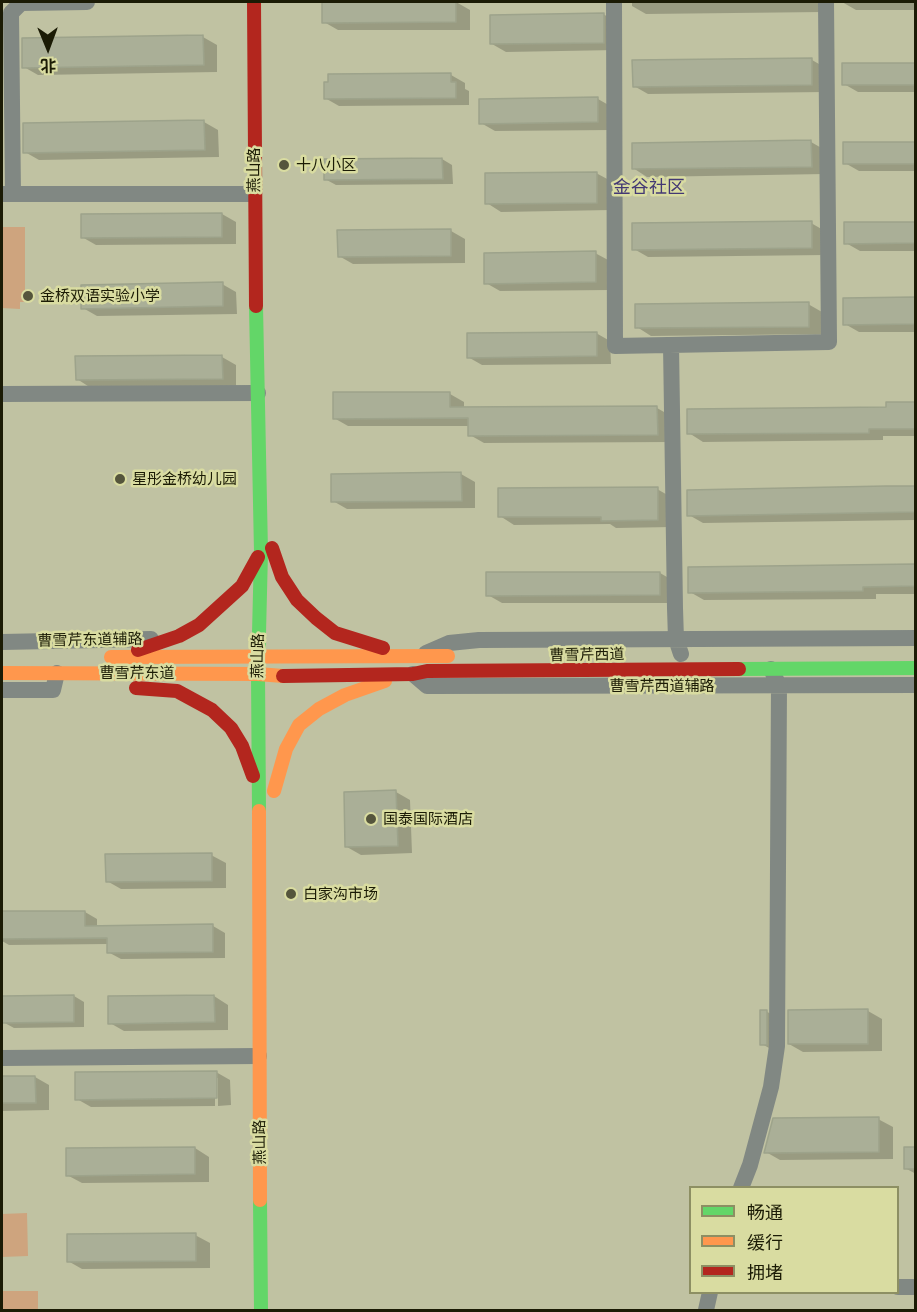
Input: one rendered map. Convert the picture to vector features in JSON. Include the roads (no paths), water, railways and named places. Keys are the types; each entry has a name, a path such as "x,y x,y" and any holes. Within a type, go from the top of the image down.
{"main road":[{"name":"燕山路","path":"254,2 254,194 258,393 267,550"},
{"name":"燕山路","path":"266,2 267,550 265,656 273,681"},
{"path":"117,657 179,636 199,625 242,586 267,550 297,600 335,633 417,657"},
{"name":"燕山路","path":"265,656 258,674 269,798"},
{"path":"265,656 463,656"},
{"name":"曹雪芹东道","path":"93,657 265,656"},
{"name":"曹雪芹西道","path":"273,681 412,674 427,671 915,668"},
{"name":"曹雪芹东道","path":"2,673 258,674 273,681"},
{"path":"57,673 131,688 177,691 212,710 231,728 269,798"},
{"path":"269,798 286,749 299,725 319,709 345,695 372,684 412,674"},
{"name":"燕山路","path":"261,1311 259,1056 273,745"}],"street":[{"path":"87,2 21,3 11,13 7,194 254,194"},
{"path":"614,2 615,346 829,342 826,2"},
{"path":"671,345 680,650"},
{"path":"2,394 258,393"},
{"name":"曹雪芹东道辅路","path":"2,642 136,641 179,636"},
{"path":"417,657 449,643 479,640 680,650 915,638"},
{"path":"742,1186 750,1165 771,1087 777,1046 779,686 771,669"},
{"path":"2,690 53,690 57,673"},
{"name":"曹雪芹西道辅路","path":"412,674 427,686 915,686"},
{"path":"2,1058 259,1056"},
{"path":"899,1287 915,1287"},
{"path":"706,1311 710,1294"}],"place":[{"name":"十八小区","path":"284,165"},
{"name":"金桥双语实验小学","path":"28,296"},
{"name":"星彤金桥幼儿园","path":"120,479"},
{"name":"国泰国际酒店","path":"371,819"},
{"name":"白家沟市场","path":"291,894"}],"district":[{"name":"金谷社区","path":"649,187"}]}
